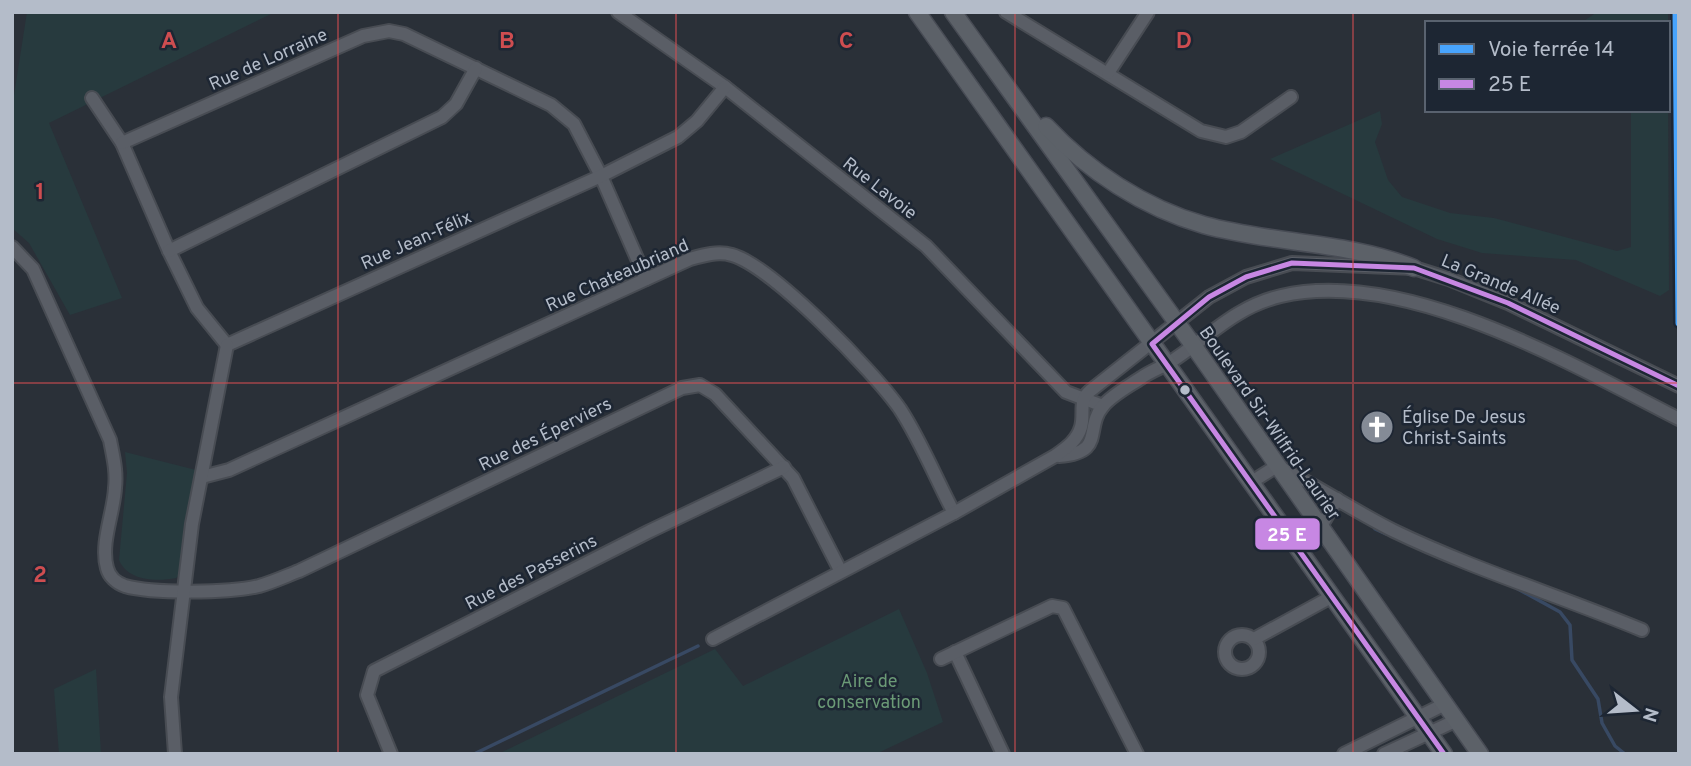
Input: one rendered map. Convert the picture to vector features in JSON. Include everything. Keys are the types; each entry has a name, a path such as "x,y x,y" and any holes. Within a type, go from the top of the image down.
{"main road":[{"path":"917,12 1444,754"},
{"name":"Boulevard Sir-Wilfrid-Laurier","path":"953,12 1193,345 1480,754"},
{"path":"1006,82 1071,152 1137,197 1172,214 1243,233 1365,253 1414,268"}],"street":[{"name":"Rue Lavoie","path":"618,12 725,87 926,246 1057,384 1082,401 1102,406"},
{"path":"1006,12 1202,131 1226,137 1261,120 1291,97"},
{"path":"1108,73 1148,12"},
{"name":"Rue de Lorraine","path":"122,143 363,36 378,32 404,34 564,114 584,138 646,279"},
{"path":"169,251 442,117 456,104 476,68"},
{"name":"Rue Jean-Félix","path":"227,345 601,176 678,138 697,121 725,87"},
{"path":"92,98 122,143 197,309 227,345 192,524 171,697 175,754"},
{"name":"Rue des Éperviers","path":"12,247 33,269 110,440 116,475 105,557 112,578 123,585 147,590 238,590 261,585 299,571 689,386 700,385 715,394 793,478 840,570"},
{"name":"Rue Chateaubriand","path":"202,477 229,470 646,279 706,255 730,254 752,264 820,319 899,408 954,513"},
{"name":"La Grande Allée","path":"1082,401 1090,391 1209,297 1246,277 1293,263 1414,268 1508,303 1679,386"},
{"path":"1055,456 1077,453 1090,444 1102,406 1193,345 1230,315 1282,296 1339,292 1396,298 1439,308 1498,331 1679,419"},
{"path":"713,639 840,570 954,513 1055,456 1068,446 1080,429 1082,401"},
{"path":"1250,483 1277,466 1392,530 1460,561 1545,590 1642,631"},
{"name":"Rue des Passerins","path":"391,754 367,695 374,671 650,531 784,467"},
{"path":"1320,528 1337,499"},
{"path":"1254,639 1331,597"},
{"path":"941,659 1052,606 1063,608 1137,754"},
{"path":"955,652 1003,754"},
{"path":"1344,754 1445,704"},
{"path":"1384,754 1457,720"}],"green space":[{"path":"27,12 275,12 49,123 122,298 70,315 29,243 12,228 12,108"},
{"path":"1597,12 1668,12 1668,21 1584,21"},
{"path":"1380,111 1382,124 1375,142 1388,180 1402,197 1450,213 1494,218 1617,251 1631,247 1631,112 1668,112 1669,290 1660,296 1576,260 1482,253 1437,239 1270,159"},
{"path":"125,452 196,470 184,526 180,575 176,578 152,580 136,576 123,567 119,560 127,473"},
{"name":"Aire de conservation","path":"899,609 927,673 943,722 876,754 498,754 715,649 743,686"},
{"path":"96,669 101,754 59,754 54,689"}],"waterway":[{"path":"1375,529 1386,534"},
{"path":"1516,588 1560,612 1570,625 1572,660 1598,699 1602,723 1615,746 1625,754"},
{"path":"474,754 698,646"}],"rail line":[{"name":"14","path":"1676,12 1679,323"}],"transit line":[{"path":"1444,754 1152,344 1209,297 1246,277 1292,263 1414,268 1508,303 1679,386"}],"place":[{"name":"Église De Jesus Christ-Saints","path":"1377,427"}]}
